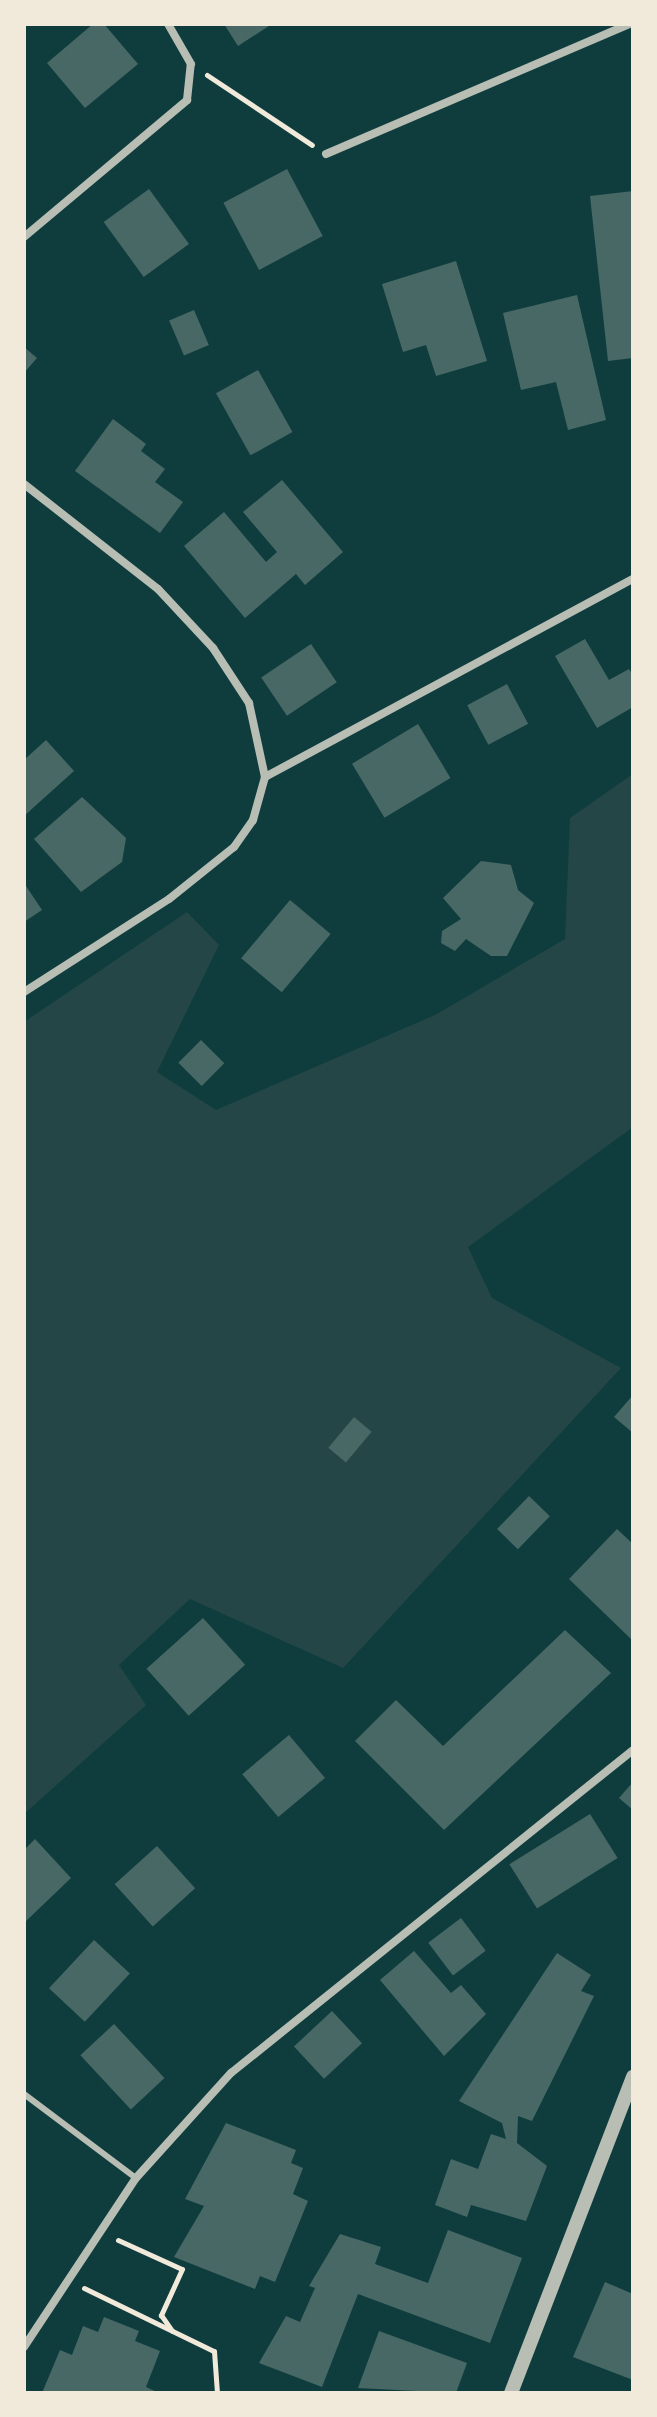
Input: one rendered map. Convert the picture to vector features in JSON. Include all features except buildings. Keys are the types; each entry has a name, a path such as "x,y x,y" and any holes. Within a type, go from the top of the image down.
{"street":[{"path":"24,237 187,100 191,64 168,24"},
{"path":"326,154 629,24"},
{"path":"24,484 158,589 213,648 249,703 265,777 253,820 234,847 169,899 24,992"},
{"path":"265,777 633,579"},
{"path":"24,2347 71,2281 136,2178 231,2073 633,1750"},
{"path":"511,2393 633,2077"}],"lane":[{"path":"25,2095 136,2178"}],"path":[{"path":"191,64 326,154"},
{"path":"102,2233 182,2269 161,2315 172,2331"},
{"path":"71,2281 214,2351 217,2393"}],"shaded area":[{"path":"633,774 633,1127 468,1247 492,1298 621,1368 343,1668 190,1599 119,1665 146,1705 24,1814 24,1022 187,912 219,945 157,1072 216,1110 435,1015 565,939 570,818"}]}
